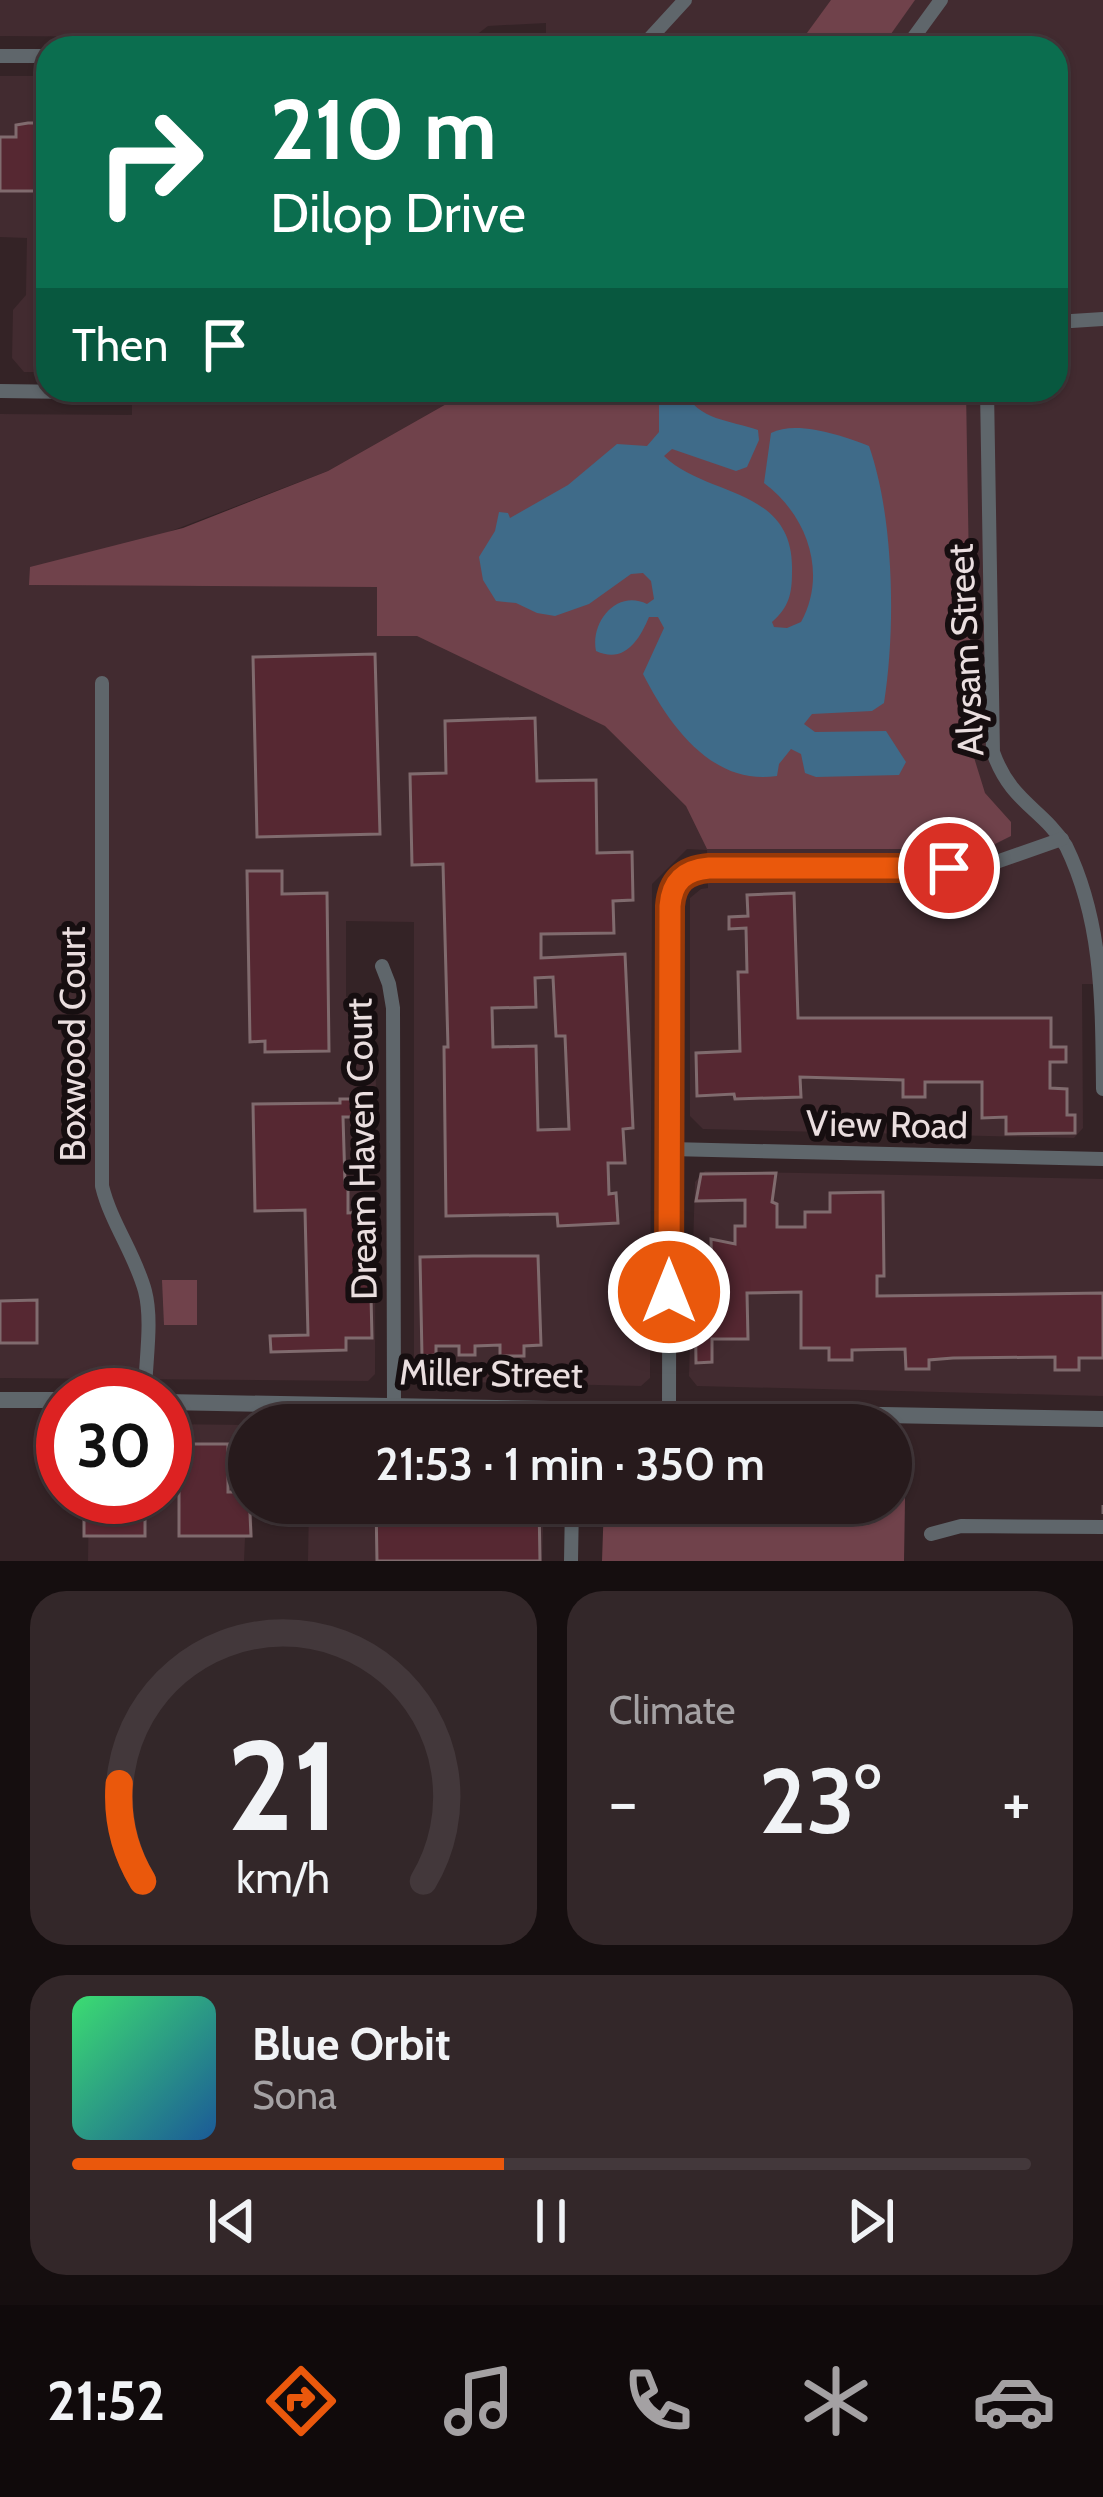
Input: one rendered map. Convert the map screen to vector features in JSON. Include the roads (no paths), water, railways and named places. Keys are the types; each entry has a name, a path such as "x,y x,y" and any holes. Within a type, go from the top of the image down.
{"street":[{"path":"652,36 685,0"},
{"path":"915,36 941,0"},
{"path":"0,56 36,56"},
{"path":"1068,321 1103,319"},
{"path":"0,391 36,391"},
{"name":"Alysam Street","path":"987,402 994,752 1003,778 1062,839 1088,882 1101,933 1103,1089"},
{"name":"Boxwood Court","path":"102,683 102,1186 110,1217 147,1301 146,1368"},
{"path":"669,1404 670,906 674,887 687,873 709,868 982,867 1062,839"},
{"name":"Dream Haven Court","path":"382,966 393,1008 394,1404"},
{"name":"View Road","path":"670,1149 1103,1159"},
{"path":"0,1400 36,1400"},
{"name":"Miller Street","path":"192,1402 318,1404"},
{"name":"Miller Street","path":"912,1415 1103,1419"},
{"path":"571,1561 572,1524"},
{"path":"931,1534 962,1526 1103,1527"}],"water":[{"path":"659,402 692,402 706,414 758,430 759,440 747,467 736,471 672,449 664,456 682,470 764,509 779,524 789,544 792,580 788,600 772,622 774,627 787,628 801,622 809,603 812,565 802,528 764,483 771,433 807,429 869,446 884,506 890,573 884,703 872,711 812,714 804,724 815,732 886,731 906,762 899,775 816,777 805,773 801,754 791,749 779,764 777,776 754,777 713,762 695,748 666,713 643,674 664,628 658,617 649,617 635,642 622,652 596,651 597,629 608,611 626,601 647,604 654,599 651,581 643,573 631,574 589,604 555,616 496,601 483,580 479,557 495,531 499,512 510,518 568,485 617,444 647,446 659,432"}]}
